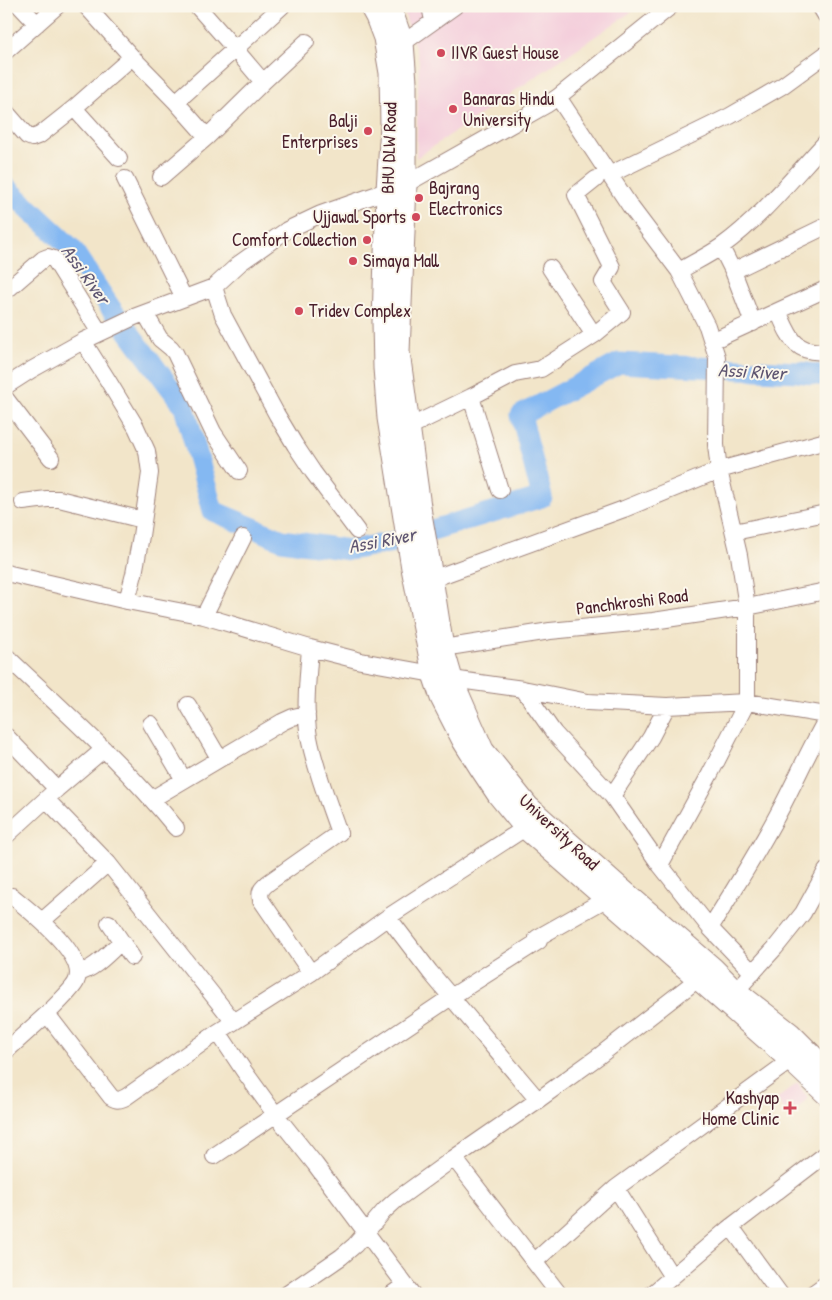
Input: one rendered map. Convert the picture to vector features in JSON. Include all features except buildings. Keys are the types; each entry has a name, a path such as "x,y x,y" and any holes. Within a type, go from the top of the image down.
{"main road":[{"name":"BHU DLW Road","path":"370,6 384,38 390,74 391,125 396,187 399,352 421,514"},
{"name":"BHU DLW Road","path":"390,6 403,43 406,82 383,322 384,368 388,418 406,532 424,569"},
{"name":"University Road","path":"421,514 424,569 443,648 442,676 483,750 528,806 616,884 706,973 736,991 790,1033 799,1055 826,1068"},
{"path":"424,569 442,676 442,698 463,741 498,795 524,828 606,899 706,973 799,1055 826,1094"}],"street":[{"path":"20,6 37,24"},
{"path":"6,51 57,6"},
{"path":"86,6 207,137"},
{"path":"197,6 262,82"},
{"path":"176,102 282,6"},
{"path":"403,43 432,14 455,6"},
{"path":"6,386 83,341 140,315 214,287 240,263 287,230 321,214 396,187 558,97 671,6"},
{"path":"820,6 826,16"},
{"path":"161,178 207,137 262,82 306,42"},
{"path":"409,427 515,374 540,369 594,334 622,312 603,282 612,267 576,195 602,177 730,116 782,86 826,54"},
{"path":"6,112 27,136 32,138 40,135 132,57"},
{"path":"558,97 602,177 630,206 679,271 707,326 714,349 717,374 716,445 719,470 739,555 747,607 747,702 660,865"},
{"path":"74,108 119,158"},
{"path":"679,271 721,247 742,230 826,142"},
{"path":"125,179 184,298"},
{"path":"733,271 826,226"},
{"path":"721,247 733,271 753,323"},
{"path":"9,284 43,259 48,257 54,259 105,331"},
{"path":"550,268 594,334"},
{"path":"214,287 223,315 277,415 309,465 357,531"},
{"path":"714,349 753,323 826,289"},
{"path":"778,312 791,340 796,345 819,352 826,351"},
{"path":"140,315 160,339 175,353 213,432 239,471"},
{"path":"83,341 136,427 147,451 150,473 134,574 127,601"},
{"path":"471,397 500,490"},
{"path":"6,399 51,458"},
{"path":"424,569 624,509 719,470 826,441"},
{"path":"23,502 60,499 143,520"},
{"path":"734,532 826,513"},
{"path":"204,616 243,538"},
{"path":"6,573 127,601 204,616 310,648 361,661 588,702 668,706 747,702 826,716"},
{"name":"Panchkroshi Road","path":"443,648 550,631 653,621 747,607 826,591"},
{"path":"310,648 307,689 309,736 315,762 339,832 262,888 260,894 261,900 311,973"},
{"path":"6,656 104,749 152,799 176,828"},
{"path":"523,689 554,733 612,796 660,865 710,928 753,973"},
{"path":"188,705 219,758"},
{"path":"612,796 651,737 668,706"},
{"path":"152,799 282,722 307,714"},
{"path":"710,928 779,812 826,720"},
{"path":"152,724 184,780"},
{"path":"6,736 234,1022"},
{"path":"6,836 104,749"},
{"path":"47,1014 111,1097 115,1100 120,1100 218,1032 311,973 388,917 524,828"},
{"path":"42,922 108,863"},
{"path":"736,991 775,948 803,913 826,871"},
{"path":"6,1051 47,1014 76,983 78,973 76,962 70,951 42,922 8,896"},
{"path":"214,1156 451,997 538,940 606,899"},
{"path":"388,917 430,972 538,1100"},
{"path":"109,923 132,957"},
{"path":"78,973 92,967 121,942"},
{"path":"287,1294 342,1257 396,1200 599,1056 706,973"},
{"path":"218,1032 244,1072 366,1233 403,1291"},
{"path":"534,1262 616,1188 799,1055"},
{"path":"652,1294 731,1227 826,1154"},
{"path":"454,1158 559,1294"},
{"path":"616,1188 672,1277"},
{"path":"731,1227 780,1294"},
{"path":"812,1294 826,1284"}],"shaded area":[{"name":"Banaras Hindu University","path":"402,6 640,6 416,158 419,60"},
{"name":"Kashyap Home Clinic","path":"798,1083 808,1099 789,1117 777,1099"}],"waterway":[{"name":"Assi River","path":"6,187 72,249 110,307 184,406 213,511 282,540 349,550 389,543 542,497 521,415 619,363 799,372 826,376"}],"place":[{"name":"IIVR Guest House","path":"441,53"},
{"name":"Banaras Hindu University","path":"453,109"},
{"name":"Balji Enterprises","path":"368,131"},
{"name":"Bajrang Electronics","path":"419,198"},
{"name":"Ujjawal Sports","path":"416,217"},
{"name":"Comfort Collection","path":"367,240"},
{"name":"Simaya Mall","path":"353,261"},
{"name":"Tridev Complex","path":"299,311"},
{"name":"Kashyap Home Clinic","path":"790,1108"}]}
